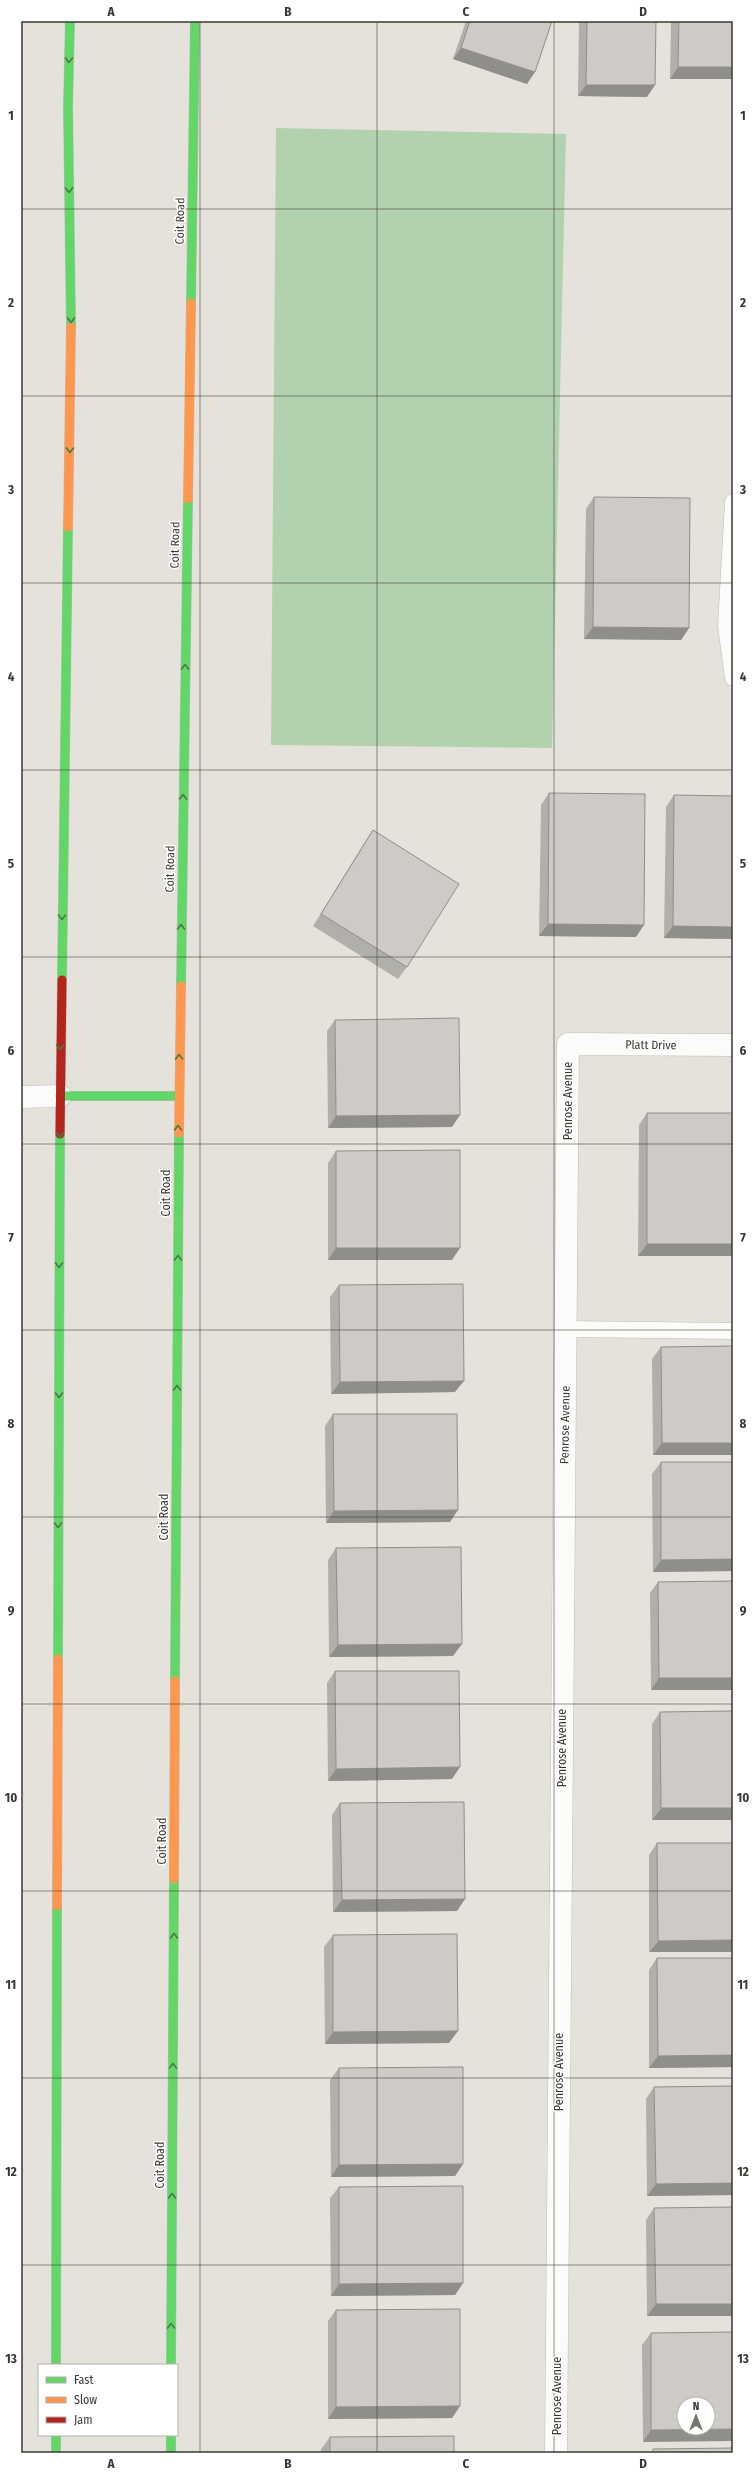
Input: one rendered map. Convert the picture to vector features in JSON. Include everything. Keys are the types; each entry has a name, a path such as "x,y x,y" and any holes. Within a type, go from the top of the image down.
{"main road":[{"path":"56,2364 60,1096 71,332 68,106 70,21"},
{"name":"Coit Road","path":"171,2364 179,1096 195,21"},
{"path":"60,1096 179,1096"},
{"path":"56,2436 56,2453"},
{"path":"171,2436 171,2453"}],"street":[{"name":"Platt Drive","path":"568,1044 733,1046"},
{"name":"Penrose Avenue","path":"556,2453 568,1044"},
{"path":"21,1097 60,1096"}],"lane":[{"path":"733,502 726,626 733,678"},
{"path":"566,1329 733,1331"}],"green space":[{"path":"276,128 566,134 552,748 271,745"}],"building":[{"path":"470,21 552,21 535,72 461,48"},
{"path":"587,21 656,21 655,85 586,85"},
{"path":"679,21 733,21 733,67 678,67"},
{"path":"594,497 690,498 689,628 593,627"},
{"path":"549,793 645,794 644,925 548,924"},
{"path":"674,795 733,796 733,927 673,926"},
{"path":"373,830 459,884 407,967 321,914"},
{"path":"459,1018 460,1115 336,1116 335,1020"},
{"path":"647,1113 733,1113 733,1244 647,1244"},
{"path":"460,1150 460,1248 336,1248 336,1151"},
{"path":"463,1284 464,1381 340,1382 339,1285"},
{"path":"733,1346 733,1443 662,1443 661,1347"},
{"path":"333,1414 457,1414 458,1510 334,1511"},
{"path":"661,1462 733,1462 733,1559 661,1560"},
{"path":"461,1547 462,1644 338,1645 336,1548"},
{"path":"733,1581 733,1678 659,1678 658,1582"},
{"path":"335,1671 459,1671 460,1767 336,1769"},
{"path":"733,1711 733,1808 661,1808 660,1712"},
{"path":"464,1802 465,1899 342,1900 340,1803"},
{"path":"657,1843 733,1843 733,1940 658,1941"},
{"path":"457,1934 458,2031 333,2032 333,1935"},
{"path":"657,1958 733,1958 733,2055 658,2056"},
{"path":"463,2067 463,2164 339,2165 339,2068"},
{"path":"733,2086 733,2183 656,2184 654,2087"},
{"path":"463,2186 463,2283 339,2284 339,2187"},
{"path":"733,2207 733,2304 656,2304 654,2208"},
{"path":"460,2309 460,2406 336,2407 336,2310"},
{"path":"733,2332 733,2429 716,2429 716,2396 676,2396 676,2430 651,2430 651,2333"},
{"path":"454,2436 454,2453 330,2453 330,2437"},
{"path":"733,2448 733,2453 653,2453 653,2449"}],"traffic: fast":[{"path":"70,21 68,106 71,327"},
{"path":"191,303 195,21"},
{"path":"181,986 188,499"},
{"path":"62,980 68,527"},
{"path":"60,1096 179,1096"},
{"path":"175,1681 179,1133"},
{"path":"58,1659 60,1134"},
{"path":"171,2364 174,1879"},
{"path":"56,2364 57,1906"},
{"path":"56,2436 56,2453"},
{"path":"171,2436 171,2453"}],"traffic: slow":[{"path":"188,499 191,303"},
{"path":"68,527 71,327"},
{"path":"179,1133 181,986"},
{"path":"57,1906 58,1659"},
{"path":"174,1879 175,1681"}],"traffic: jam":[{"path":"60,1134 62,980"}]}
